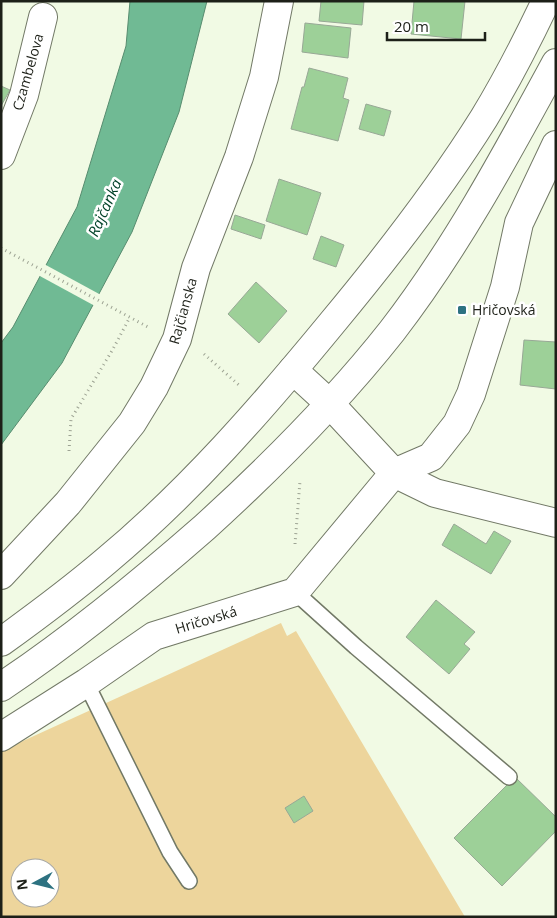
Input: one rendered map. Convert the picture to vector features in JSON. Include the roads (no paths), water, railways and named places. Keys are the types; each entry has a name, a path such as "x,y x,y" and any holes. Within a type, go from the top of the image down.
{"street":[{"name":"Rajčianska","path":"1,576 68,503 132,423 154,387 177,339 196,268 239,157 264,77 279,1"},
{"path":"1,642 107,560 153,519 197,476 293,370 354,297 448,173 485,117 546,1"},
{"name":"Czambelova","path":"1,155 24,95 43,16"},
{"path":"1,687 135,588 297,440 330,404 392,330 448,252 556,63"},
{"path":"295,592 394,473 431,456 457,424 471,394 505,287 519,223 556,145"},
{"path":"293,370 330,404 394,473 435,493 556,523"},
{"name":"Hričovská","path":"1,737 86,683 154,636 295,592"}],"lane":[{"path":"295,592 356,647 509,777"},
{"path":"86,683 170,852 189,881"}],"water":[{"name":"Rajčanka","path":"130,1 207,1 179,112 132,232 62,363 1,445 1,343 13,327 77,207 126,46"}],"place":[{"name":"Hričovská","path":"462,310"}]}
